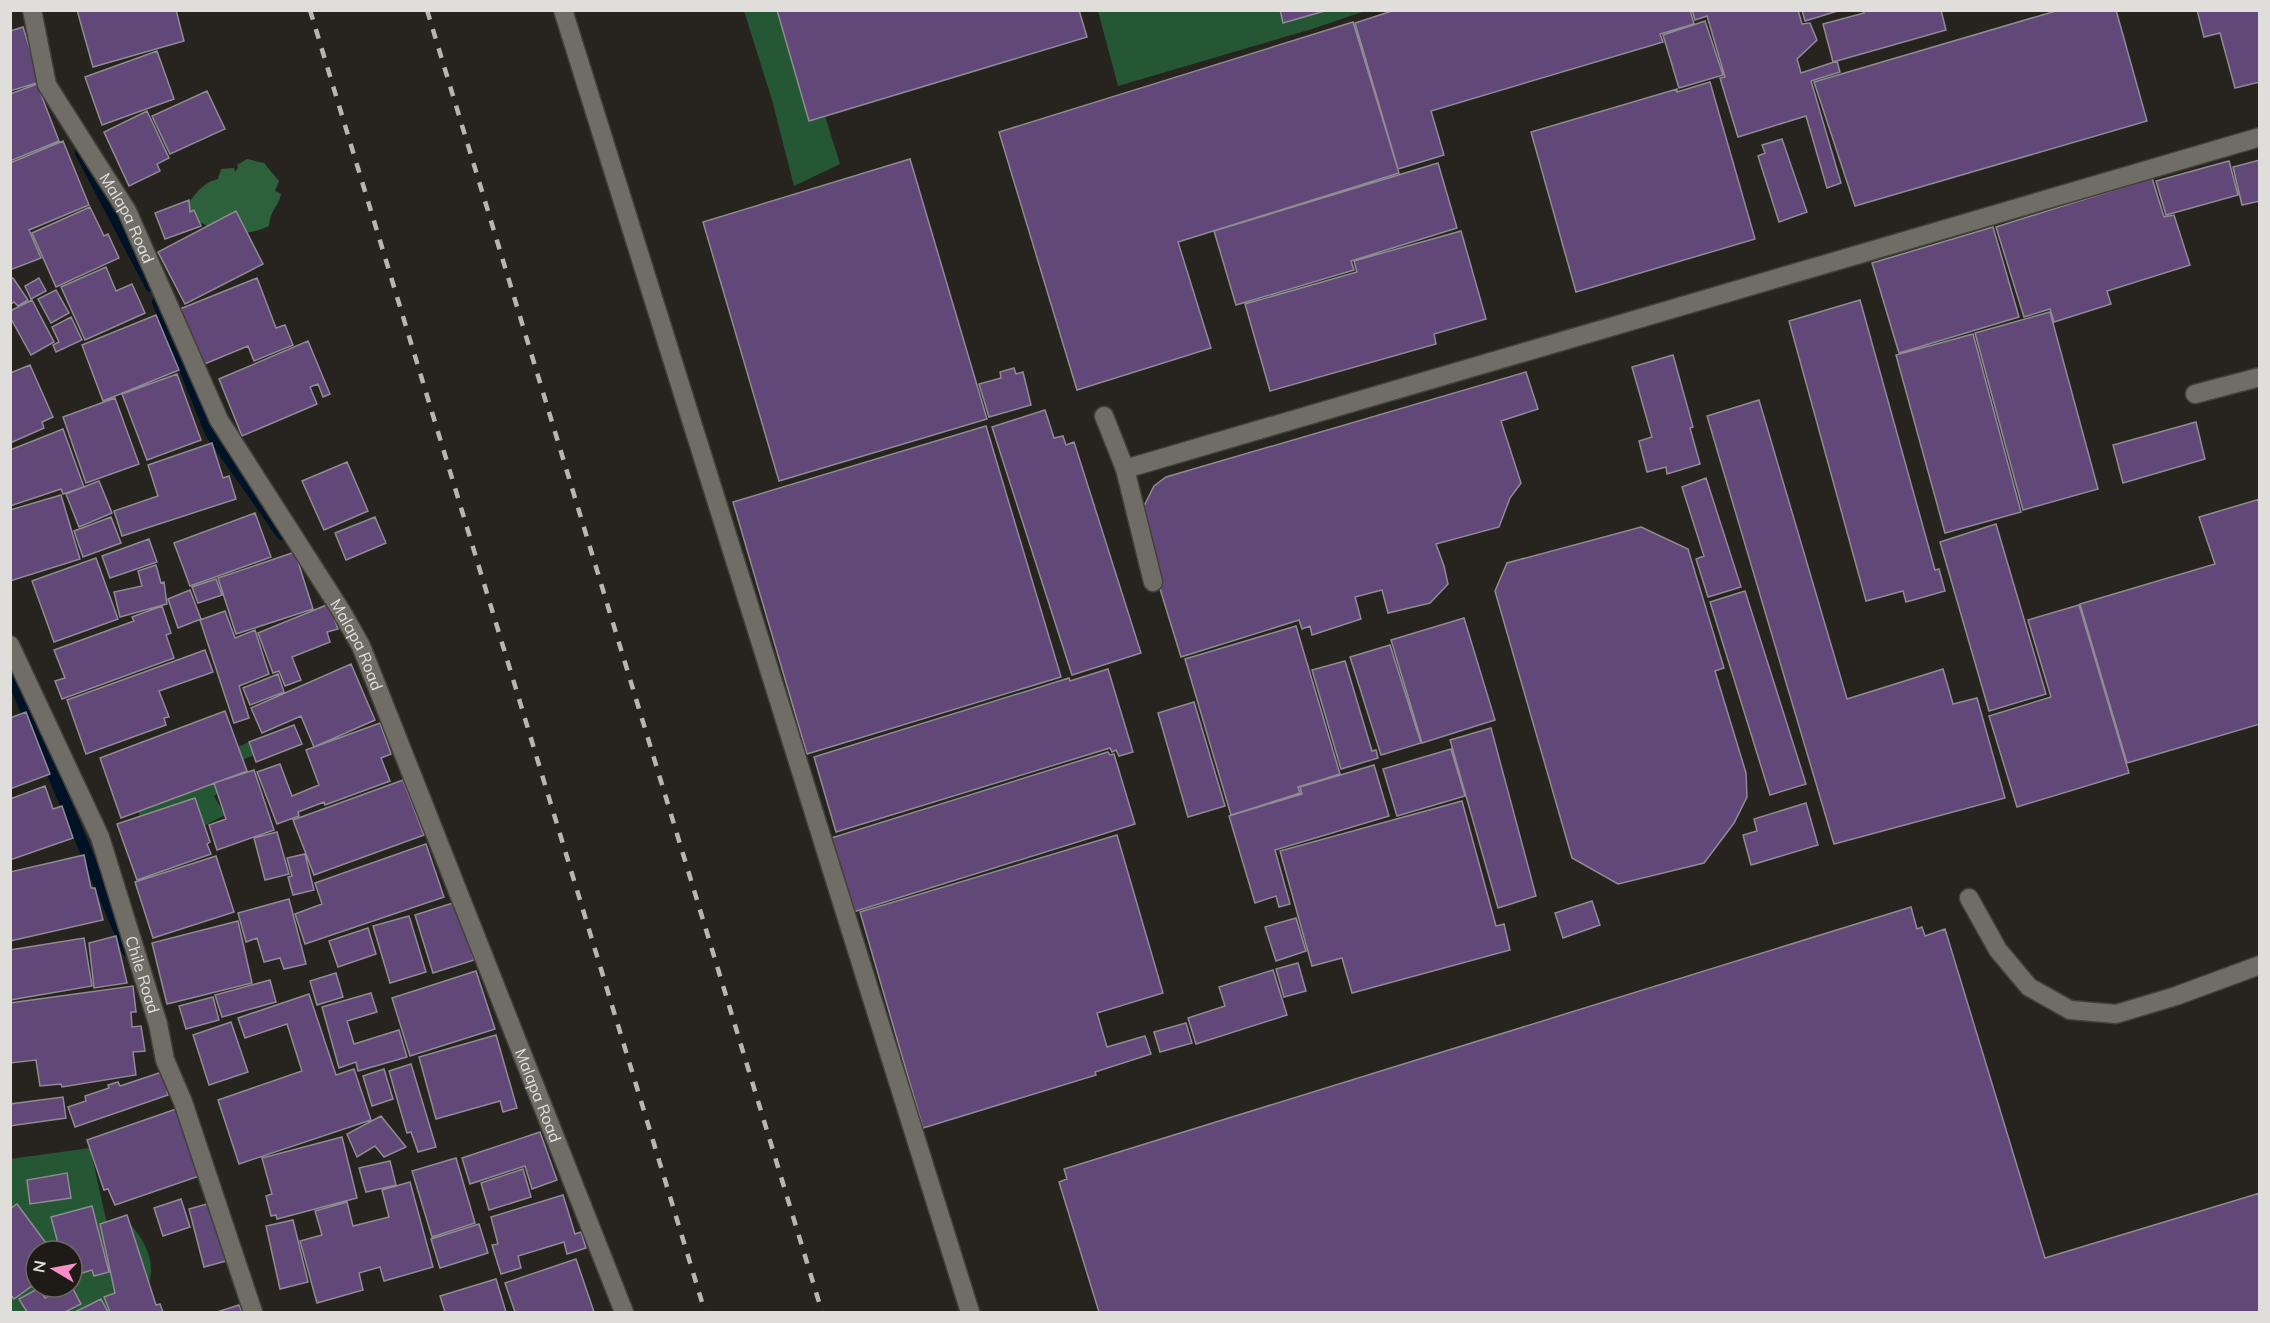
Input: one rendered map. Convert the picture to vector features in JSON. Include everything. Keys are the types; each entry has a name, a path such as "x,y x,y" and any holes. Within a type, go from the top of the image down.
{"street":[{"name":"Malapa Road","path":"32,10 48,85 128,211 219,420 361,645 624,1312"},
{"path":"563,10 970,1312"},
{"path":"1125,469 2259,137"},
{"path":"2195,394 2259,377"},
{"path":"1104,416 1125,469 1153,582"},
{"name":"Chile Road","path":"10,645 100,837 158,1024 165,1060 183,1102 252,1312"},
{"path":"1969,898 1998,950 2029,987 2070,1010 2116,1014 2176,996 2259,965"}],"green space":[{"path":"744,11 792,11 840,164 794,186 772,100"},
{"path":"1098,11 1365,11 1312,29 1118,86"},
{"path":"247,159 264,163 279,181 275,191 281,194 271,215 269,226 255,231 233,233 189,221 182,213 197,192 206,184 218,179 221,169 234,168 235,172 237,165"},
{"path":"249,742 255,755 223,767 221,790 214,796 225,815 151,853 133,794"},
{"path":"90,1148 108,1228 118,1230 132,1226 148,1252 151,1270 145,1312 11,1312 10,1159"}],"building":[{"path":"77,10 176,10 184,41 93,67"},
{"path":"777,10 1079,10 1087,37 809,121"},
{"path":"1280,10 1328,10 1283,23"},
{"path":"1395,10 1690,10 1694,24 1660,34 1663,42 1431,111 1444,155 1398,169 1355,23"},
{"path":"1692,10 1798,10 1802,24 1810,23 1817,40 1797,59 1801,73 1837,61 1840,72 1811,81 1841,183 1827,188 1806,116 1738,137 1720,78 1725,77 1707,16 1695,20"},
{"path":"1802,10 1841,10 1805,21"},
{"path":"1864,10 1941,10 1946,30 1833,62 1823,24 1864,13"},
{"path":"2059,10 2116,10 2147,121 1855,206 1814,82"},
{"path":"2197,10 2260,10 2260,82 2235,88 2220,33 2204,37"},
{"path":"1705,21 1723,75 1679,88 1663,35"},
{"path":"1353,22 1399,173 1178,242 1211,348 1077,390 999,132"},
{"path":"23,27 40,82 10,91 10,31"},
{"path":"157,51 174,99 102,125 85,77"},
{"path":"1710,82 1755,239 1576,292 1531,132 1677,89 1677,92"},
{"path":"37,84 59,141 10,161 10,94"},
{"path":"207,91 225,129 170,154 152,116"},
{"path":"147,111 169,158 157,164 160,171 129,186 104,132"},
{"path":"1782,139 1807,212 1779,222 1758,156 1765,153 1762,145"},
{"path":"63,141 89,205 29,230 41,258 10,270 10,163"},
{"path":"910,159 987,419 779,481 703,222"},
{"path":"2260,160 2260,201 2242,205 2233,167"},
{"path":"2229,161 2238,195 2166,215 2156,181"},
{"path":"1438,163 1457,228 1351,261 1354,270 1236,305 1214,231"},
{"path":"2152,178 2164,217 2174,215 2190,265 2107,291 2111,304 2054,322 2050,309 2024,317 1996,227"},
{"path":"189,200 190,212 194,210 201,226 165,239 155,213"},
{"path":"90,207 104,236 108,234 119,258 56,287 32,233"},
{"path":"236,211 263,264 185,304 158,252"},
{"path":"1993,227 2019,317 1899,353 1872,263"},
{"path":"1461,231 1486,319 1434,334 1436,344 1270,391 1245,304 1357,272 1354,261"},
{"path":"106,267 116,291 132,284 145,313 85,340 61,287"},
{"path":"13,278 28,300 18,306 14,302 10,305 10,279"},
{"path":"39,278 46,291 31,299 25,286"},
{"path":"257,278 276,328 285,325 293,345 254,361 248,346 202,365 180,309"},
{"path":"56,290 69,313 51,323 38,299"},
{"path":"32,300 54,342 31,355 10,317 10,311"},
{"path":"1860,300 1935,570 1939,569 1945,591 1906,602 1903,591 1866,601 1789,321"},
{"path":"2050,312 2098,489 2023,510 1975,333"},
{"path":"156,315 179,370 103,401 82,345"},
{"path":"71,317 82,340 56,352 53,345 59,342 52,327"},
{"path":"1973,334 2021,512 1945,533 1896,355"},
{"path":"308,341 330,394 323,397 318,384 310,387 317,404 242,436 219,379"},
{"path":"1673,355 1693,427 1690,428 1700,464 1667,474 1666,467 1647,472 1639,441 1652,437 1632,367"},
{"path":"30,365 53,417 42,422 44,428 10,443 10,373"},
{"path":"1014,368 1016,374 1023,372 1031,405 989,417 979,384 1001,378 1000,372"},
{"path":"1526,372 1538,409 1501,421 1521,483 1510,498 1499,527 1436,544 1448,584 1430,603 1388,613 1382,590 1355,597 1361,619 1312,635 1310,626 1302,629 1299,620 1181,657 1145,540 1140,514 1154,486 1166,477"},
{"path":"177,374 201,440 147,460 122,394"},
{"path":"115,398 139,464 86,483 63,417"},
{"path":"1759,400 1847,699 1943,669 1953,704 1977,698 2005,798 1834,844 1707,416"},
{"path":"1045,410 1054,438 1063,436 1066,445 1074,442 1141,653 1072,675 992,427"},
{"path":"2196,422 2205,459 2123,483 2113,445"},
{"path":"986,426 1061,677 807,754 733,502"},
{"path":"63,429 84,487 63,494 61,489 10,506 10,450"},
{"path":"212,443 223,478 229,476 236,499 122,536 114,511 158,496 148,465"},
{"path":"347,462 368,511 324,530 302,481"},
{"path":"1706,478 1741,587 1708,597 1696,559 1704,556 1682,487"},
{"path":"99,481 112,513 79,527 66,494"},
{"path":"61,495 80,559 10,581 10,510"},
{"path":"2260,499 2260,724 2127,763 2080,604 2215,564 2199,517"},
{"path":"255,513 271,557 190,586 174,543"},
{"path":"111,517 121,543 83,557 74,531"},
{"path":"375,517 386,543 346,560 335,533"},
{"path":"1996,524 2046,694 1989,711 1940,542"},
{"path":"1641,527 1688,549 1724,668 1715,671 1746,773 1747,797 1734,823 1704,863 1618,884 1572,858 1495,591 1507,563"},
{"path":"149,539 157,562 110,578 102,556"},
{"path":"295,552 313,609 236,634 218,578"},
{"path":"96,558 118,619 54,642 32,581"},
{"path":"156,565 161,583 164,582 167,604 120,617 114,592 142,586 138,571"},
{"path":"216,579 222,595 198,603 192,587"},
{"path":"190,590 201,619 178,628 168,599"},
{"path":"1745,591 1806,784 1770,795 1710,602"},
{"path":"329,604 338,629 327,632 330,642 292,657 301,680 285,686 279,671 273,673 258,633"},
{"path":"2079,605 2129,773 2017,807 1989,716 2051,697 2028,620"},
{"path":"162,606 171,633 166,635 174,658 62,699 55,681 65,678 54,650 134,621 132,617"},
{"path":"225,611 235,638 255,630 269,674 239,686 249,718 234,723 200,620"},
{"path":"1464,618 1495,720 1422,743 1391,640"},
{"path":"1296,626 1340,774 1298,787 1300,793 1231,815 1185,659"},
{"path":"1390,645 1421,743 1381,755 1350,657"},
{"path":"205,650 213,672 159,691 169,717 164,718 166,725 86,754 67,700"},
{"path":"1345,661 1372,751 1376,750 1378,758 1341,769 1312,670"},
{"path":"351,664 375,720 314,747 301,716 262,733 251,708"},
{"path":"1108,669 1133,752 1119,756 1116,750 1112,752 1110,748 836,832 814,757 1069,678 1070,681"},
{"path":"278,674 284,692 250,705 243,688"},
{"path":"1194,702 1225,806 1188,817 1158,713"},
{"path":"225,711 247,771 121,818 100,758"},
{"path":"26,712 50,774 10,789 10,718"},
{"path":"380,723 391,754 381,758 390,781 325,805 324,802 298,812 299,816 277,824 257,772 280,764 292,796 319,785 306,750"},
{"path":"294,725 302,744 256,762 249,742"},
{"path":"1491,728 1536,896 1498,908 1450,740"},
{"path":"1451,749 1465,796 1397,816 1383,769"},
{"path":"1108,752 1110,755 1114,754 1135,824 850,913 828,839"},
{"path":"1374,765 1389,816 1275,850 1290,904 1279,907 1276,896 1255,903 1229,816 1302,794 1300,787"},
{"path":"254,770 274,830 217,850 209,825 226,819 214,783"},
{"path":"403,780 424,835 314,875 293,820"},
{"path":"45,786 53,809 62,806 73,838 10,860 10,799"},
{"path":"195,798 210,842 207,844 211,854 137,880 117,824"},
{"path":"1462,801 1496,926 1504,924 1510,950 1352,993 1342,958 1312,966 1280,851"},
{"path":"1806,803 1818,845 1751,865 1743,835 1757,831 1754,819"},
{"path":"277,832 289,874 265,880 254,838"},
{"path":"1117,835 1163,993 1097,1013 1107,1047 1145,1036 1151,1054 1095,1072 1096,1075 923,1128 860,912"},
{"path":"426,844 444,897 305,944 295,914 322,904 315,883"},
{"path":"305,854 314,890 293,895 288,877 292,876 287,858"},
{"path":"84,855 91,888 95,888 103,920 10,941 10,872"},
{"path":"216,856 234,912 153,938 135,882"},
{"path":"289,899 306,964 284,969 280,958 264,962 257,938 246,942 238,913"},
{"path":"1592,901 1600,925 1563,938 1555,913"},
{"path":"456,902 474,960 433,973 415,915"},
{"path":"1911,907 1917,929 1922,927 1925,936 1945,929 2045,1258 2260,1193 2260,1312 1099,1312 1059,1182 1067,1179 1064,1169"},
{"path":"409,916 426,972 390,983 373,926"},
{"path":"1296,918 1306,951 1276,961 1265,927"},
{"path":"238,921 252,983 167,1004 152,943"},
{"path":"368,928 376,954 338,967 329,941"},
{"path":"116,936 127,983 94,988 89,943"},
{"path":"84,938 92,986 10,1000 10,950"},
{"path":"1298,963 1306,991 1284,997 1276,969"},
{"path":"1273,970 1287,1015 1196,1044 1188,1018 1225,1006 1219,987"},
{"path":"476,971 495,1029 410,1056 392,998"},
{"path":"336,973 343,997 317,1005 310,981"},
{"path":"270,980 276,1002 222,1017 215,995"},
{"path":"133,986 136,1012 131,1012 132,1027 141,1026 145,1051 133,1052 136,1075 62,1087 61,1084 40,1086 36,1060 10,1063 10,1003"},
{"path":"371,993 377,1012 347,1021 354,1044 399,1030 407,1057 358,1071 356,1062 339,1068 322,1007"},
{"path":"309,994 336,1075 354,1069 371,1120 239,1164 218,1100 302,1071 287,1024 245,1038 238,1018"},
{"path":"213,997 219,1020 186,1029 179,1006"},
{"path":"231,1022 248,1072 209,1085 193,1035"},
{"path":"1186,1023 1192,1043 1160,1052 1154,1032"},
{"path":"496,1035 517,1108 503,1112 500,1101 436,1119 419,1057"},
{"path":"411,1064 436,1147 418,1152 411,1132 407,1133 389,1071"},
{"path":"384,1069 393,1099 372,1106 363,1076"},
{"path":"165,1071 172,1091 167,1092 168,1095 75,1127 68,1107 86,1101 85,1096 109,1088 108,1085 118,1082 120,1086"},
{"path":"63,1097 66,1118 10,1126 10,1104"},
{"path":"179,1108 202,1175 115,1205 108,1189 104,1190 87,1140"},
{"path":"381,1116 406,1147 384,1157 375,1146 357,1157 347,1134"},
{"path":"540,1132 557,1180 532,1189 525,1166 470,1184 462,1158"},
{"path":"342,1137 357,1198 277,1219 276,1215 271,1216 266,1196 272,1194 262,1158"},
{"path":"456,1158 475,1223 432,1237 412,1171"},
{"path":"390,1161 396,1185 366,1192 359,1168"},
{"path":"523,1169 531,1197 489,1210 481,1183"},
{"path":"67,1173 71,1198 30,1204 27,1180"},
{"path":"410,1182 433,1267 384,1281 380,1267 359,1273 363,1290 317,1303 300,1241 322,1235 315,1211 347,1202 353,1226 389,1217 382,1190"},
{"path":"563,1195 575,1234 581,1232 586,1248 567,1254 564,1242 518,1256 521,1268 501,1274 492,1245 498,1244 491,1217"},
{"path":"181,1199 190,1227 163,1236 154,1208"},
{"path":"214,1202 230,1260 204,1267 189,1209"},
{"path":"17,1204 43,1239 24,1239 24,1292 14,1299 10,1294 10,1209"},
{"path":"92,1206 109,1272 94,1276 92,1270 84,1272 84,1239 57,1239 51,1217"},
{"path":"127,1215 156,1305 160,1304 163,1312 110,1312 104,1297 115,1293 100,1224"},
{"path":"293,1220 308,1282 280,1289 266,1226"},
{"path":"479,1224 488,1253 440,1268 431,1239"},
{"path":"576,1259 594,1312 515,1312 505,1283"},
{"path":"496,1279 506,1312 445,1312 440,1296"},
{"path":"24,1296 24,1299 78,1299 81,1304 65,1312 27,1312 19,1299"},
{"path":"101,1299 108,1312 75,1312"},
{"path":"239,1305 242,1312 217,1312"}],"waterway":[{"path":"81,153 151,286"},
{"path":"158,302 211,433 282,534"},
{"path":"10,672 128,951"}],"railway":[{"path":"310,10 705,1312"},
{"path":"427,10 822,1312"}]}
